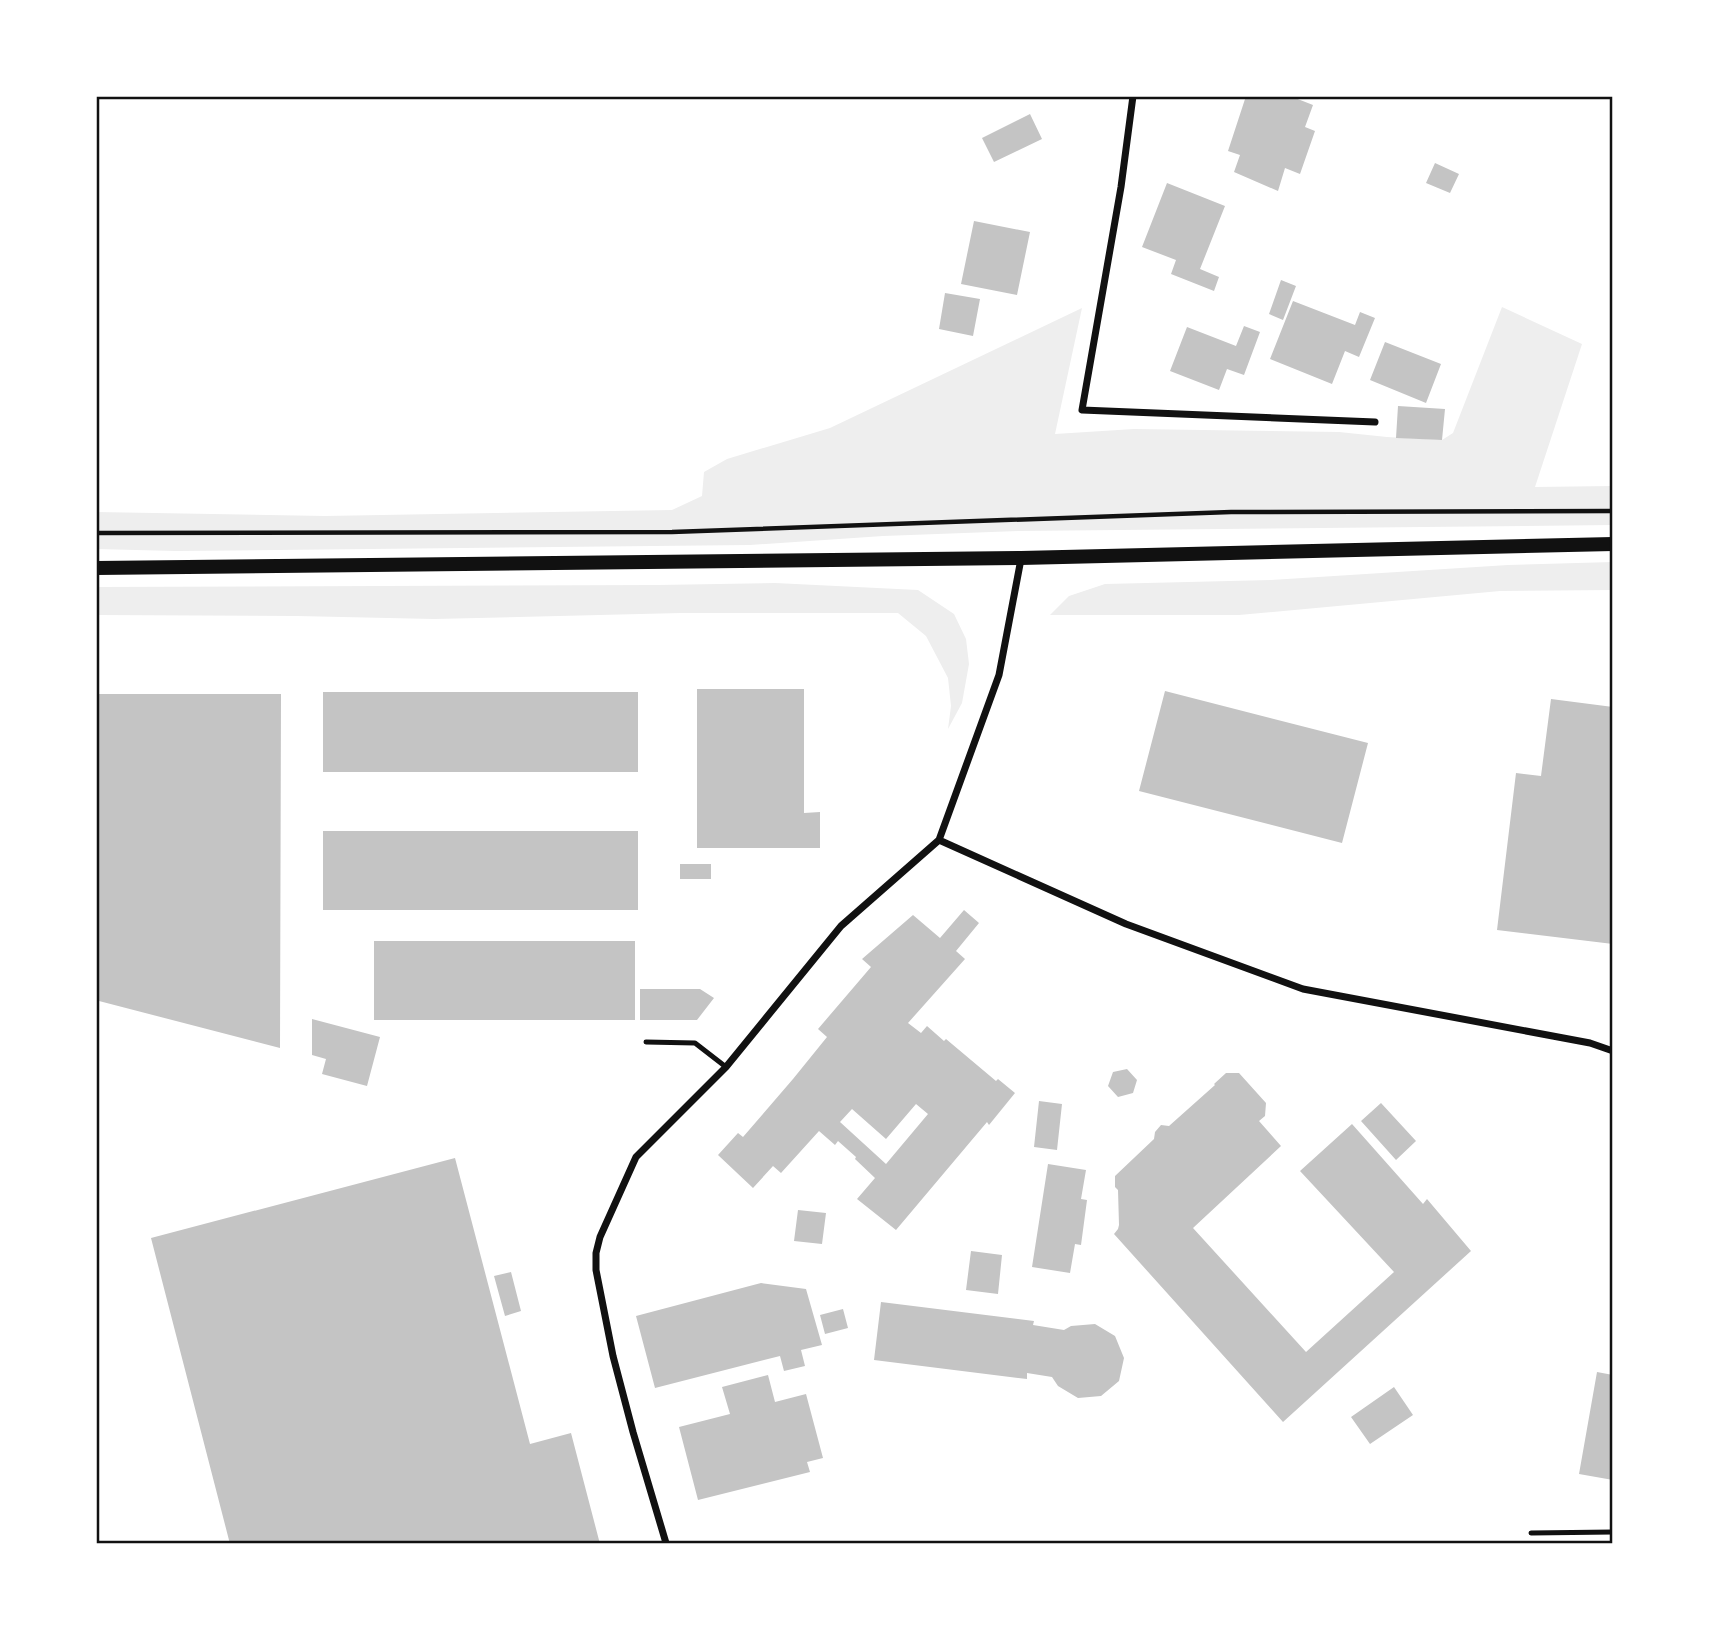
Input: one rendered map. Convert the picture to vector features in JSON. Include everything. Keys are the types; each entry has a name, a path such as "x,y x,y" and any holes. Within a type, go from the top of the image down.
{"main road":[{"path":"96,568 1021,558 1613,544"}],"street":[{"path":"1133,96 1121,187 1082,410 1375,422"},
{"path":"666,1543 633,1432 598,1287 596,1253 600,1237 636,1157 726,1067 841,926 939,840 999,675 1021,558"},
{"path":"939,840 1126,924 1303,989 1590,1043 1613,1051"}],"lane":[{"path":"646,1042 695,1043 726,1067"},
{"path":"1531,1533 1613,1532"}],"path":[{"path":"96,533 672,532 1231,512 1613,511"}],"shaded area":[{"path":"1502,307 1582,344 1535,487 1613,486 1613,525 1018,531 750,545 176,551 96,549 96,512 325,516 672,510 702,496 704,472 727,459 830,428 1082,308 1055,434 1134,429 1339,432 1442,440 1453,433"},
{"path":"1613,562 1613,590 1500,591 1239,615 1050,615 1069,596 1105,584 1271,580 1508,565"},
{"path":"775,583 918,590 954,614 966,639 969,664 962,703 948,729 951,706 948,678 926,636 898,613 681,613 434,619 96,615 96,587"}],"building":[{"path":"1246,96 1290,96 1313,105 1305,127 1315,131 1300,174 1285,168 1278,191 1234,172 1240,155 1228,151"},
{"path":"1030,114 1042,139 994,162 982,138"},
{"path":"1435,163 1459,174 1450,193 1426,183"},
{"path":"1167,183 1225,206 1200,269 1219,277 1214,291 1171,274 1176,260 1142,247"},
{"path":"974,221 1030,232 1017,295 961,284"},
{"path":"1281,280 1296,286 1283,320 1269,314"},
{"path":"945,293 980,299 973,336 939,329"},
{"path":"1293,301 1355,325 1360,312 1375,318 1359,357 1345,351 1332,384 1270,359"},
{"path":"1244,326 1260,332 1244,375 1227,369 1219,390 1170,371 1187,327 1236,346"},
{"path":"1385,342 1441,364 1426,403 1370,380"},
{"path":"1398,406 1445,409 1442,440 1396,438"},
{"path":"697,689 804,689 804,813 820,812 820,848 697,848"},
{"path":"1165,691 1368,743 1342,843 1139,791"},
{"path":"323,692 638,692 638,772 323,772"},
{"path":"99,694 281,694 280,1048 99,1001"},
{"path":"1551,699 1613,707 1613,944 1497,930 1516,773 1541,776"},
{"path":"323,831 638,831 638,910 323,910"},
{"path":"680,864 711,864 711,879 680,879"},
{"path":"964,910 979,923 956,951 965,959 908,1023 921,1033 927,1026 1015,1093 989,1125 987,1122 896,1230 857,1199 875,1178 838,1141 835,1145 819,1131 781,1173 773,1166 753,1188 718,1155 738,1133 743,1137 827,1037 818,1029 871,967 862,959 913,915 940,938","holes":["916,1104 928,1114 886,1164 840,1122 852,1109 886,1139"]},
{"path":"374,941 635,941 635,1020 374,1020"},
{"path":"640,989 700,989 714,998 697,1020 640,1020"},
{"path":"312,1019 380,1037 367,1086 322,1074 326,1059 312,1055"},
{"path":"1127,1069 1137,1080 1133,1093 1118,1097 1108,1086 1113,1072"},
{"path":"1226,1073 1239,1073 1266,1103 1265,1116 1259,1121 1281,1146 1193,1228 1306,1352 1394,1272 1300,1171 1352,1124 1423,1204 1427,1199 1471,1251 1283,1422 1114,1234 1119,1225 1115,1176 1154,1139 1155,1132 1161,1125 1169,1126"},
{"path":"1039,1101 1062,1104 1057,1150 1034,1147"},
{"path":"1381,1103 1416,1141 1396,1160 1361,1121"},
{"path":"455,1158 530,1444 571,1433 600,1544 230,1544 151,1238"},
{"path":"1048,1164 1086,1170 1081,1199 1087,1200 1081,1245 1075,1244 1070,1273 1032,1267"},
{"path":"798,1210 826,1213 822,1244 794,1241"},
{"path":"971,1251 1002,1255 998,1294 966,1290"},
{"path":"511,1272 521,1311 505,1316 494,1276"},
{"path":"761,1283 806,1289 822,1345 801,1350 805,1366 784,1371 780,1356 655,1388 636,1316"},
{"path":"881,1302 1034,1321 1033,1325 1064,1330 1071,1326 1095,1324 1115,1336 1124,1358 1119,1381 1101,1396 1078,1398 1058,1386 1052,1377 1027,1373 1027,1379 874,1360"},
{"path":"843,1309 848,1328 825,1334 820,1315"},
{"path":"1597,1372 1613,1375 1613,1480 1579,1474"},
{"path":"768,1375 775,1402 806,1394 823,1458 807,1462 810,1472 698,1500 679,1427 730,1414 722,1387"},
{"path":"1394,1387 1413,1415 1370,1444 1351,1417"}]}
